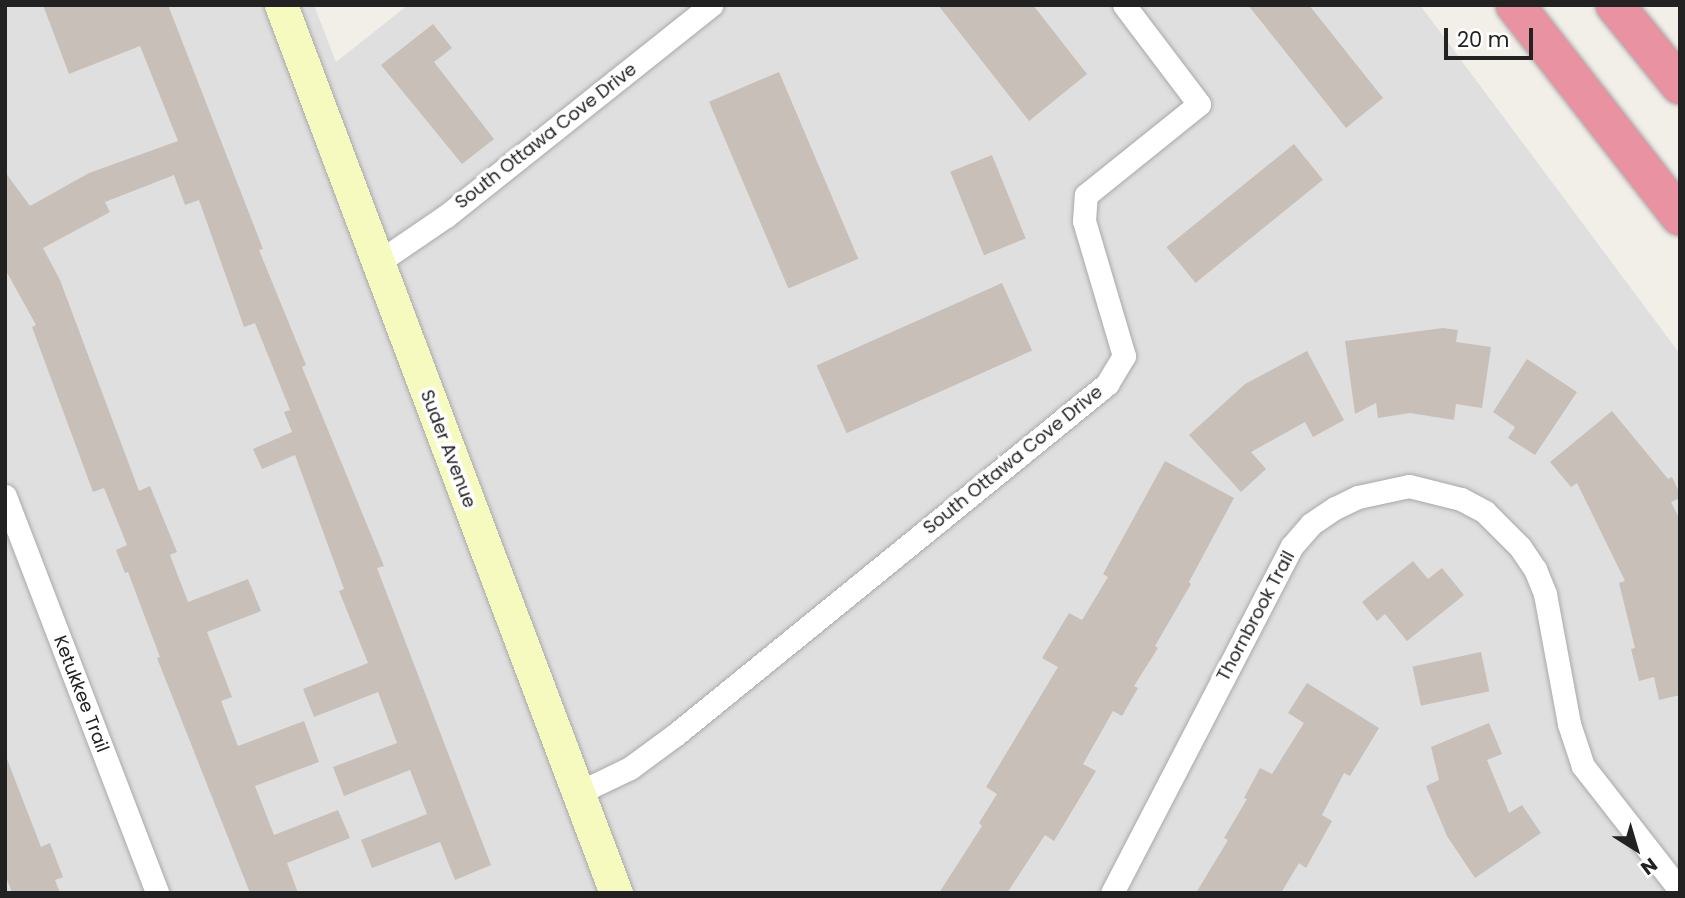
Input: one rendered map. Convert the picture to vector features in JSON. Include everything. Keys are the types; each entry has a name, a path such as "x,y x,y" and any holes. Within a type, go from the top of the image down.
{"highway":[{"path":"1514,5 1680,216"},
{"path":"1615,5 1680,85"}],"street":[{"name":"Suder Avenue","path":"281,5 615,893"},
{"name":"South Ottawa Cove Drive","path":"377,263 446,216 711,5"},
{"name":"South Ottawa Cove Drive","path":"578,793 630,768 675,735 1107,383 1124,356 1087,232 1086,195 1199,104 1124,5"},
{"name":"Thornbrook Trail","path":"1112,893 1292,546 1311,524 1335,508 1358,497 1409,486 1461,499 1485,512 1520,547 1535,569 1545,594 1569,724 1583,766 1680,890"},
{"name":"Ketukkee Trail","path":"5,496 157,893"}],"shaded area":[{"path":"5,5 314,5 336,62 408,5 1420,5 1680,354 1680,893 5,893"}],"building":[{"path":"43,5 168,5 263,249 259,250 306,365 302,367 384,566 377,568 491,865 455,880 440,842 372,868 361,840 427,814 410,770 344,796 333,767 397,743 378,692 314,717 303,689 368,663 339,591 344,589 295,455 262,469 253,449 292,432 284,412 290,410 255,323 244,327 199,200 185,205 174,175 105,202 110,212 43,248 60,280 139,491 150,486 177,552 170,555 188,602 248,579 261,611 207,632 232,697 221,701 238,746 304,721 319,762 255,786 274,835 338,810 350,838 287,863 298,893 250,893 157,658 160,657 128,572 125,573 116,550 127,545 104,488 93,492 32,327 36,325 5,269 5,172 30,206 89,173 178,141 140,46 69,74"},
{"path":"938,5 1033,5 1087,74 1029,121"},
{"path":"1248,5 1309,5 1383,98 1346,128"},
{"path":"433,24 452,48 434,62 494,139 462,164 381,65"},
{"path":"779,72 858,259 788,289 709,102"},
{"path":"1294,144 1323,180 1195,283 1167,247"},
{"path":"992,155 1026,238 984,255 950,172"},
{"path":"1002,283 1032,351 847,433 817,366"},
{"path":"1443,328 1458,330 1456,342 1491,347 1482,408 1456,404 1454,420 1410,413 1378,418 1376,403 1355,414 1345,341"},
{"path":"1307,351 1344,420 1313,437 1305,422 1251,452 1266,469 1241,492 1189,435 1245,384"},
{"path":"1527,359 1577,392 1535,455 1508,438 1515,427 1493,412"},
{"path":"1612,411 1668,479 1672,477 1680,494 1680,498 1671,502 1680,520 1680,695 1659,700 1654,677 1639,681 1631,649 1635,648 1619,583 1625,581 1577,483 1571,487 1550,462"},
{"path":"1165,461 1234,498 1189,582 1191,584 1155,646 1158,648 1134,686 1138,688 1122,716 1113,711 1083,764 1096,771 1054,841 1045,835 1007,893 939,893 982,826 979,823 997,794 986,787 1058,667 1042,658 1069,613 1082,620 1108,577 1103,574"},
{"path":"1413,561 1428,579 1442,568 1464,595 1407,641 1385,614 1377,621 1362,602"},
{"path":"1481,652 1489,691 1421,706 1413,667"},
{"path":"1307,683 1379,728 1350,776 1344,773 1322,815 1332,821 1306,868 1299,863 1281,893 1196,893 1228,840 1224,838 1247,799 1244,798 1260,768 1272,774 1304,723 1288,713"},
{"path":"1489,723 1502,754 1487,760 1509,813 1522,805 1541,833 1475,878 1447,836 1426,786 1439,780 1431,747"},
{"path":"7,759 41,847 50,843 63,877 55,880 60,893 12,893 5,874"}]}
